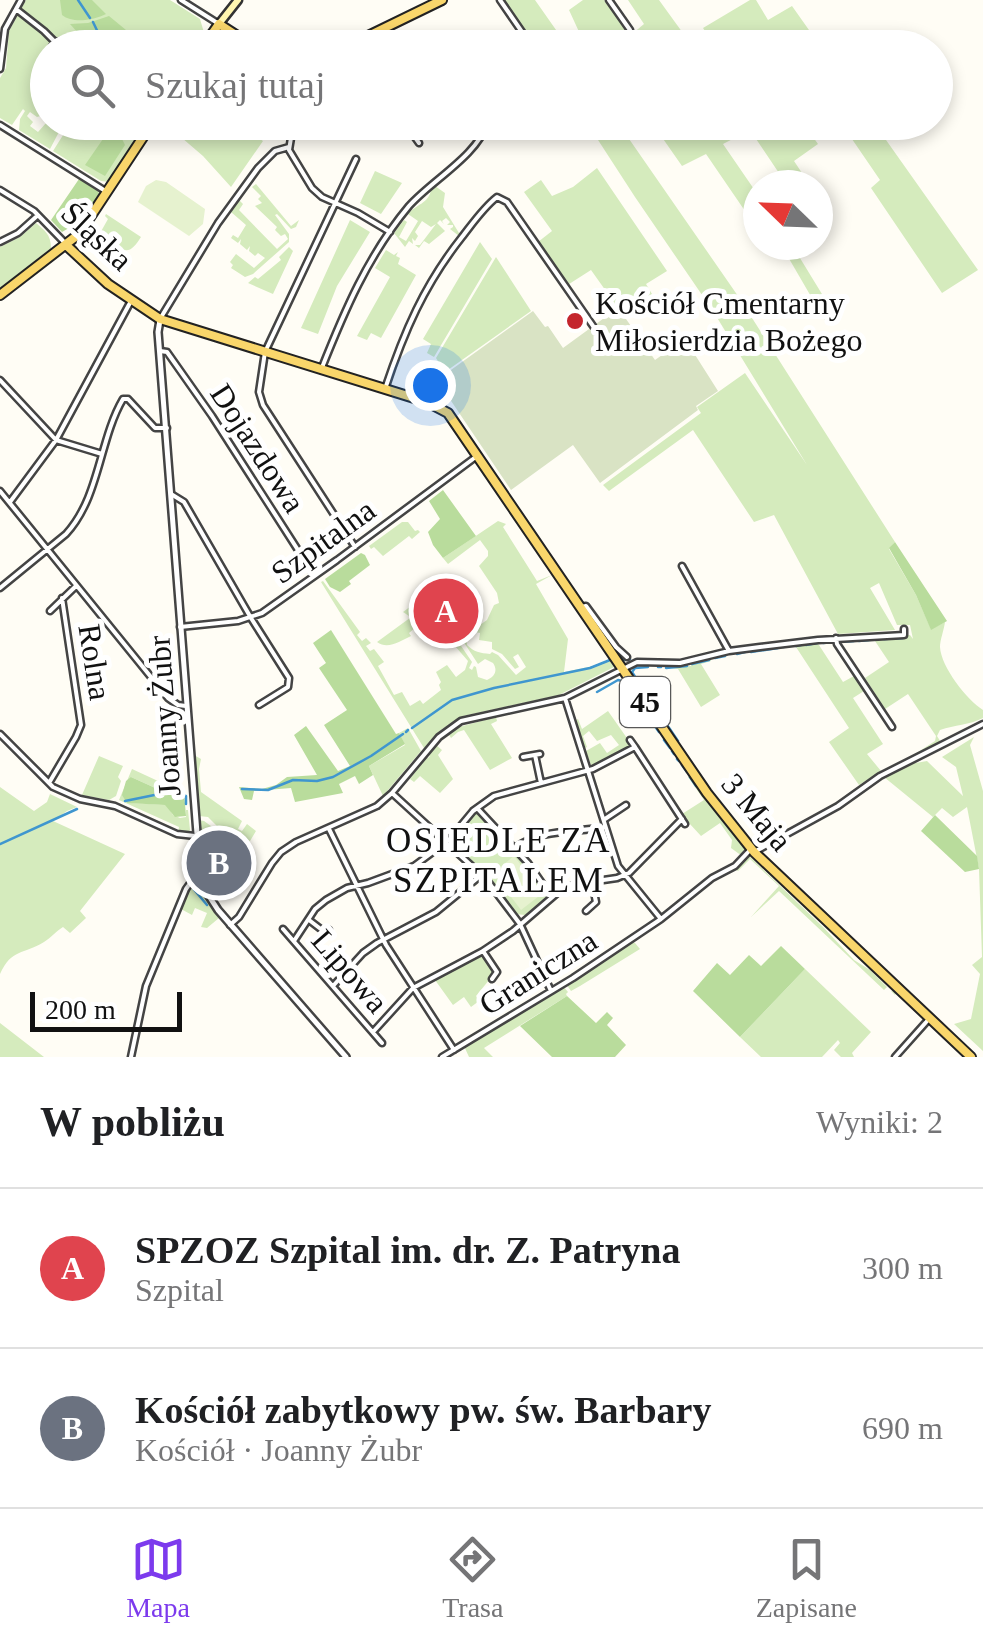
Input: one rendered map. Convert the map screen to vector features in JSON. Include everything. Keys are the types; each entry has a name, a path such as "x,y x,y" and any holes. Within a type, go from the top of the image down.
{"main road":[{"path":"215,30 238,0"},
{"path":"382,30 442,0"},
{"path":"219,24 228,30"},
{"path":"0,296 83,228 141,140"},
{"name":"Śląska","path":"66,245 131,301 160,319"},
{"name":"3 Maja","path":"160,319 444,410 726,820 752,851 930,1018"},
{"name":"45","path":"930,1018 971,1057"}],"street":[{"path":"0,69 5,29 21,0"},
{"path":"181,0 219,24"},
{"path":"500,0 520,30"},
{"path":"609,0 630,30"},
{"path":"16,9 44,30"},
{"path":"0,125 106,192"},
{"path":"291,140 292,159 322,198 390,232"},
{"path":"321,370 354,290 390,232 422,193 480,140"},
{"path":"160,319 218,223 258,168 277,149 289,147"},
{"path":"355,547 263,405 259,392 265,352 356,159"},
{"name":"Śląska","path":"0,190 38,215 66,245"},
{"path":"385,389 404,331 443,261 498,196 507,202 593,326"},
{"path":"0,242 18,233 38,215"},
{"path":"10,503 56,440 131,301"},
{"name":"Joanny Żubr","path":"160,319 201,878 212,902 230,925 346,1057"},
{"name":"Dojazdowa","path":"160,350 168,354 212,416 314,576"},
{"path":"0,380 56,440 103,454"},
{"path":"0,588 76,523 123,399 128,399 155,428 166,428"},
{"name":"Szpitalna","path":"180,628 251,618 267,610 478,455"},
{"path":"0,491 168,698 186,706"},
{"path":"171,494 184,502 290,681 288,687 259,704"},
{"path":"682,566 729,651"},
{"path":"50,611 77,585"},
{"name":"Rolna","path":"48,784 81,725 62,598"},
{"name":"3 Maja","path":"581,607 586,606 627,657"},
{"path":"230,925 281,852 372,810 392,794 444,732 461,721 565,698 639,662 676,664 729,651 836,638 904,635 904,629"},
{"path":"836,638 892,727"},
{"path":"565,698 618,866 661,918"},
{"name":"Graniczna","path":"442,1057 661,918 752,851 838,806 880,776 983,724"},
{"path":"0,734 48,784 78,799 118,808 177,834 195,836"},
{"path":"373,1032 413,988 483,951 569,886 631,872 683,822 630,740"},
{"path":"294,941 326,900 347,888 409,868 446,842 476,808 498,794 588,770 636,748"},
{"path":"523,758 537,755 541,783"},
{"path":"392,794 481,875 520,924 550,991"},
{"path":"514,848 552,832 604,823 626,805"},
{"path":"476,808 531,866 552,897"},
{"path":"328,828 384,941 454,1050"},
{"path":"332,986 361,955 436,912 481,875"},
{"path":"131,1057 148,980 186,889 201,878"},
{"path":"586,911 596,902 592,882"},
{"path":"309,920 322,930 329,930"},
{"name":"Lipowa","path":"283,928 382,1043"},
{"path":"483,951 497,972 492,979"},
{"path":"894,1057 930,1018"}],"green space":[{"path":"26,0 170,0 200,19 203,30 30,30 30,137 19,130 23,109 12,125 0,118 0,78 6,68 9,31"},
{"path":"60,0 92,0 106,14 72,19 62,15"},
{"path":"503,0 535,0 556,30 523,30"},
{"path":"583,0 604,0 629,30 578,30 569,10"},
{"path":"628,0 659,0 681,30 637,30 644,24"},
{"path":"756,0 768,20 792,6 809,30 704,30"},
{"path":"109,16 126,30 75,30 70,24"},
{"path":"35,140 55,140 50,149"},
{"path":"60,140 137,140 109,182 53,151"},
{"path":"102,140 122,140 125,145 105,176 85,165"},
{"path":"184,140 263,141 231,187"},
{"path":"598,140 630,140 738,296 895,542 889,549 931,629 945,622 941,655 963,691 983,710 983,718 940,730 937,736 942,744 912,756 935,741 936,736 908,694 885,709 865,678 889,662 875,641 859,639 910,635 913,639 910,625 897,625 879,583 870,588 895,630 838,634 774,515 754,522 693,430 609,491 603,485 701,413 697,407 745,373 807,465 713,311"},
{"path":"664,140 731,140 723,144 743,173 743,208 706,154 682,166"},
{"path":"757,140 815,140 818,144 794,161 800,170 777,170"},
{"path":"853,140 886,140 978,270 942,293 871,188 880,180"},
{"path":"597,168 667,271 646,284 652,294 636,307 618,308 591,270 566,286 538,242 552,231 524,192 541,180 552,196 573,187"},
{"path":"375,171 402,183 381,214 360,203"},
{"path":"79,179 99,194 81,221 62,232 51,220"},
{"path":"156,180 166,182 205,209 203,224 189,236 138,202 146,186"},
{"path":"256,184 291,226 299,220 291,229 275,215 289,234 289,242 245,277 231,268 236,254 254,268 265,258 258,253 255,256 249,251 250,246 247,250 240,244 241,239 238,243 231,238 238,238 246,225 231,212 239,200 243,204 239,210 277,249 288,239 255,206 262,203 252,187"},
{"path":"435,186 445,193 443,207 459,233 459,236 450,229 453,225 447,225 450,222 446,218 444,224 440,220 437,223 445,231 429,244 424,241 419,248 415,245 420,245 436,224 431,227 422,221 415,241 412,238 413,244 409,241 405,247 394,233 404,220 407,222 399,237 406,241 418,221 408,214 425,201"},
{"path":"106,214 141,237 132,248 126,250 114,244 110,234 106,239 99,235 108,219"},
{"path":"350,220 370,232 337,286 318,334 301,328"},
{"path":"36,223 48,236 51,248 0,288 0,247"},
{"path":"480,242 492,259 434,357 427,353 431,344 423,339"},
{"path":"289,247 293,251 273,294 248,283 281,260 279,257"},
{"path":"386,250 394,255 398,252 398,264 416,275 381,338 371,333 367,340 357,336 390,277 375,268"},
{"path":"496,257 531,311 445,372 436,358"},
{"path":"790,260 801,260 836,317 827,324"},
{"path":"614,302 655,360 685,339 718,391 600,483 573,445 511,490 437,380 533,311 563,348 611,313"},
{"path":"443,490 476,536 443,558 428,532 440,519 429,501"},
{"path":"498,521 506,524 503,527 537,581 552,575 536,584 568,639 564,672 610,660 614,667 559,695 463,716 442,729 424,748 321,582 360,632 357,635 371,643 366,646 370,651 374,649 384,662 378,666 394,695 402,692 410,706 420,700 423,704 441,690 436,672 447,665 456,677 465,670 468,661 455,646 457,640 472,662 469,668 476,667 478,677 487,680 494,675 493,663 485,659 478,664 463,641 466,633 467,645 480,653 498,655 516,675 526,667 518,654 513,657 519,667 515,669 492,649 492,642 479,640 480,633 471,631 487,620 499,603 479,566 488,551 480,540 448,564 443,558"},
{"path":"402,522 420,532 383,556 374,547 371,549 369,546"},
{"path":"895,542 947,621 931,630 889,548"},
{"path":"361,553 370,565 340,592 330,587 325,579"},
{"path":"443,582 472,624 459,632 433,601 409,616 403,612"},
{"path":"429,604 436,606 441,616 432,611 414,624 411,636 390,645 377,642"},
{"path":"331,630 405,744 369,766 373,775 359,784 355,776 339,784 343,793 295,802 291,788 254,791 252,800 244,799 239,787 262,789 287,777 317,775 294,735 306,726 338,771 350,766 324,725 347,710 319,668 326,663 313,643"},
{"path":"817,642 843,682 854,676 864,691 853,698 883,744 867,754 881,771 859,785 829,742 849,728 796,647"},
{"path":"709,658 711,661 701,664 720,695 701,707 678,669 665,667 691,666"},
{"path":"608,711 629,741 629,747 591,765 586,751 600,743 607,753 619,745 611,735 597,741 589,731 583,736 585,748 576,720 582,729"},
{"path":"496,717 497,721 491,724 512,758 490,770 464,730 451,738 448,733 465,722 459,727"},
{"path":"408,728 421,751 383,796 369,766 405,745 399,733"},
{"path":"974,737 970,745 983,791 983,1051 954,1024 971,1019 980,974 972,965 982,957 979,869 967,807 953,817 942,808 933,817 884,777 910,764 927,761 963,796 956,767 942,757"},
{"path":"436,745 442,750 438,755 453,779 440,793 420,776 414,782 410,779 422,763 409,777"},
{"path":"194,755 201,759 201,792 242,821 238,829 242,831 247,824 256,831 247,846 208,817 199,816"},
{"path":"99,756 123,766 116,796 109,800 82,795"},
{"path":"132,769 171,787 162,791 131,777 131,803 167,805 180,818 186,817 188,810 190,830 186,834 178,832 179,827 119,800"},
{"path":"692,775 744,846 742,856 731,848 732,840 720,823 701,836 689,823 671,834 679,825 687,823 682,814 704,800 688,777"},
{"path":"131,777 162,791 171,787 184,792 186,816 175,817 165,805 127,803 122,795"},
{"path":"0,787 34,811 47,802 50,794 77,807 53,821 125,854 80,911 86,918 70,933 63,927 44,942 14,956 0,974"},
{"path":"474,814 517,853 541,886 546,898 525,915 516,914 488,876 454,845"},
{"path":"935,815 977,856 979,869 965,872 921,831"},
{"path":"199,820 229,839 230,853 246,863 217,899 207,878 222,884 240,869 239,864 234,858 227,861 220,856 217,868 206,876 201,843 225,857 227,854 200,838"},
{"path":"748,855 854,960 887,987 884,990 779,891 751,917 779,886 750,859 738,871 735,869"},
{"path":"514,856 543,893 521,910 493,873"},
{"path":"192,885 199,887 219,918 207,928 201,927 207,913 195,908 192,915 181,909"},
{"path":"630,941 640,949 571,991 566,984"},
{"path":"781,946 805,969 740,1037 693,991 717,963 730,975 749,955 761,966"},
{"path":"485,958 494,974 476,996 479,1001 471,1007 464,997 453,1005 435,980"},
{"path":"805,969 871,1032 852,1053 854,1057 841,1057 834,1050 838,1040 822,1057 761,1057 740,1037"},
{"path":"563,986 567,996 484,1048 493,1057 469,1057 464,1046"},
{"path":"567,996 596,1023 607,1012 613,1018 607,1025 626,1045 615,1057 552,1057 520,1026"},
{"path":"0,1023 44,1057 0,1057"}],"waterway":[{"path":"78,0 90,18"},
{"path":"93,22 97,30"},
{"path":"884,639 903,638"},
{"path":"859,641 878,639"},
{"path":"839,642 854,641"},
{"path":"823,643 833,642"},
{"path":"806,645 817,643"},
{"path":"796,646 801,645"},
{"path":"783,647 790,646"},
{"path":"751,652 778,648"},
{"path":"737,654 745,652"},
{"path":"620,655 624,660 630,659"},
{"path":"715,658 725,656"},
{"path":"412,728 452,700 610,660"},
{"path":"692,664 709,660"},
{"path":"666,668 687,666"},
{"path":"648,667 632,672 657,711"},
{"path":"597,692 618,680 627,687"},
{"path":"635,698 659,732"},
{"path":"661,716 678,741"},
{"path":"242,789 268,790 293,780 333,777 403,734"},
{"path":"664,740 670,748"},
{"path":"682,765 687,772"},
{"path":"690,777 696,786"},
{"path":"125,801 179,790"},
{"path":"176,793 186,796 186,804"},
{"path":"0,844 77,809"},
{"path":"188,872 191,852"},
{"path":"192,887 207,905"}],"place":[{"name":"Kościół Cmentarny Miłosierdzia Bożego","path":"575,321"},
{"name":"SPZOZ Szpital im. dr. Z. Patryna","path":"446,611"},
{"name":"Kościół zabytkowy pw. św. Barbary","path":"219,863"}],"district":[{"name":"OSIEDLE ZA SZPITALEM","path":"499,860"}]}
